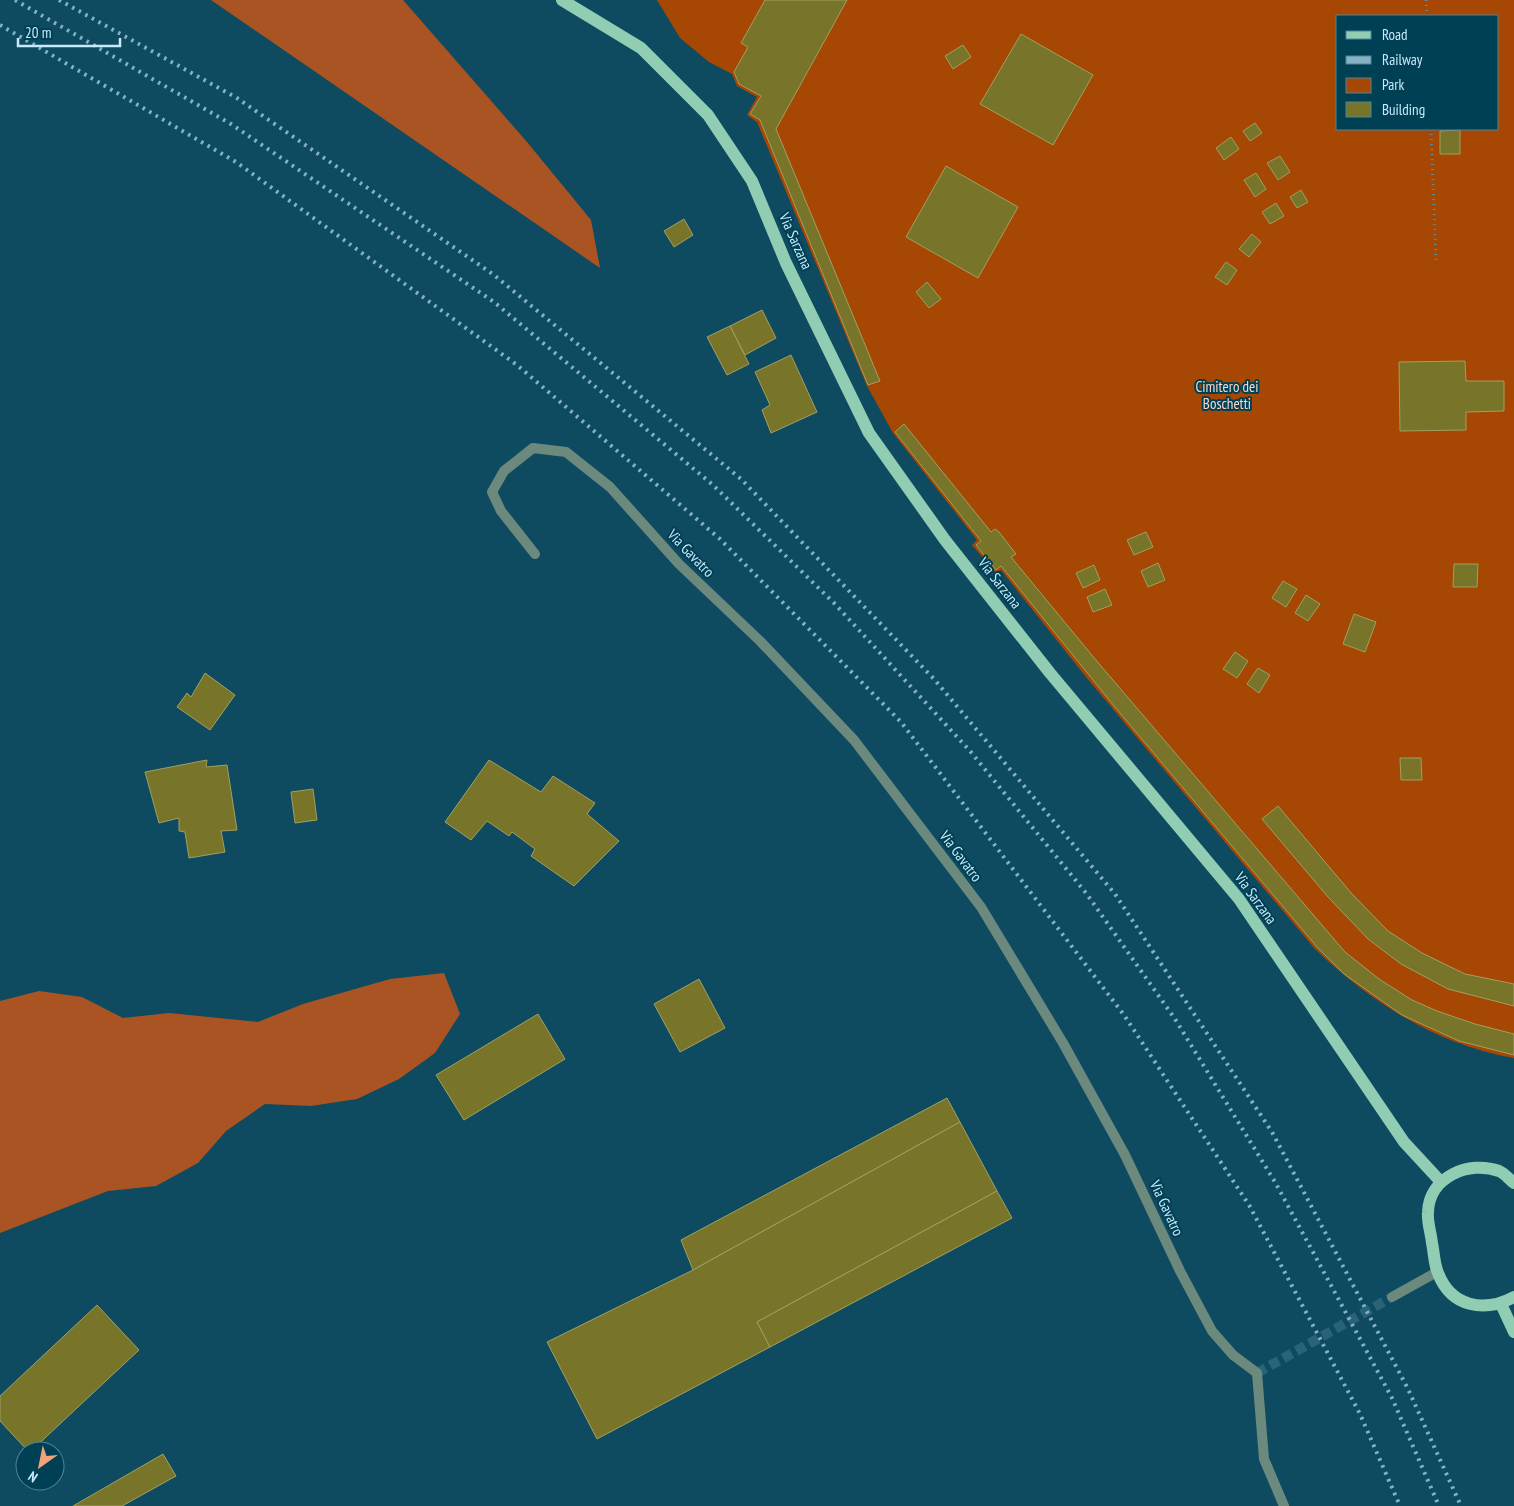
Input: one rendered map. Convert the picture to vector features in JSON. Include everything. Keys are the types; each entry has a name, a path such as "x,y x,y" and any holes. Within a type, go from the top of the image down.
{"main road":[{"name":"Via Sarzana","path":"562,0 641,48 708,115 752,182 786,262 869,433 945,540 1044,665 1238,899 1404,1142 1441,1182"},
{"path":"1514,1183 1500,1172 1471,1167 1453,1173 1441,1182 1432,1197 1428,1213 1437,1272 1447,1289 1465,1303 1482,1307 1501,1304 1514,1297"},
{"path":"1501,1304 1514,1332"}],"street":[{"name":"Via Gavatro","path":"535,554 501,511 492,492 504,471 533,448 566,452 610,487 679,564 760,641 854,740 981,907 1063,1043 1125,1155 1180,1271 1212,1331 1233,1354 1257,1374 1264,1459 1284,1506"},
{"path":"1392,1298 1437,1272"}],"path":[{"path":"1426,0 1427,15"},
{"path":"1431,130 1436,262"}],"green space":[{"name":"Cimitero dei Boschetti","path":"657,0 1514,0 1514,1058 1485,1052 1458,1043 1406,1019 1359,987 1315,949 1086,677 1001,570 996,573 972,545 977,540 893,433 867,386 757,122 747,115 757,97 737,86 732,74 709,62 680,38"}],"shaded area":[{"path":"211,0 403,0 527,142 591,220 600,268"},
{"path":"444,973 460,1014 435,1053 399,1079 357,1099 311,1106 265,1104 226,1131 198,1163 156,1186 108,1191 0,1233 0,1001 39,991 82,997 123,1018 169,1013 258,1022 303,1004 390,979"}],"building":[{"path":"765,0 847,0 776,129 880,381 868,385 760,120 750,114 761,96 739,84 734,72 748,47 741,43"},
{"path":"1021,34 1093,75 1053,145 980,104"},
{"path":"963,45 971,57 953,69 945,56"},
{"path":"1255,123 1262,133 1250,141 1243,131"},
{"path":"1460,130 1460,154 1440,154 1440,131"},
{"path":"1231,137 1239,149 1224,160 1216,148"},
{"path":"1280,156 1290,172 1278,180 1267,163"},
{"path":"946,166 1018,207 978,278 906,237"},
{"path":"1256,173 1266,189 1255,197 1244,180"},
{"path":"1301,190 1308,202 1297,208 1290,197"},
{"path":"1276,203 1284,216 1270,224 1262,212"},
{"path":"684,219 693,235 674,247 664,231"},
{"path":"1252,234 1261,242 1249,257 1239,249"},
{"path":"1226,262 1237,270 1227,285 1215,277"},
{"path":"927,282 941,299 929,308 916,292"},
{"path":"762,310 776,338 745,355 730,326"},
{"path":"730,326 749,364 727,375 707,337"},
{"path":"791,355 817,412 771,433 762,410 770,405 755,372"},
{"path":"1465,361 1466,381 1504,381 1504,411 1466,412 1466,430 1400,431 1399,362"},
{"path":"904,424 991,532 995,529 999,532 1016,554 1011,557 1095,659 1345,952 1379,979 1412,1000 1475,1024 1514,1034 1514,1055 1459,1041 1402,1015 1344,974 1317,947 1114,706 1001,566 996,570 979,549 976,545 981,541 895,432"},
{"path":"1146,532 1153,547 1134,555 1127,540"},
{"path":"1158,563 1165,580 1148,587 1141,571"},
{"path":"1454,564 1478,564 1477,587 1453,587"},
{"path":"1094,565 1100,580 1083,588 1076,573"},
{"path":"1283,581 1297,589 1286,607 1272,598"},
{"path":"1105,589 1112,605 1093,612 1087,597"},
{"path":"1306,595 1320,604 1308,621 1295,613"},
{"path":"1354,614 1376,622 1365,652 1343,644"},
{"path":"1235,652 1248,661 1237,678 1223,669"},
{"path":"1258,668 1270,675 1259,693 1247,684"},
{"path":"205,673 235,695 210,730 177,707 187,693 191,697"},
{"path":"1400,758 1421,758 1422,780 1401,780"},
{"path":"207,760 206,767 227,765 237,830 221,831 225,852 189,858 185,832 179,831 179,818 159,823 145,772"},
{"path":"489,760 541,792 553,776 595,803 587,814 619,841 574,886 531,856 535,849 512,832 509,836 487,821 471,840 445,822"},
{"path":"313,789 317,820 295,823 291,792"},
{"path":"1278,806 1352,894 1388,931 1422,953 1465,974 1514,984 1514,1006 1448,989 1401,964 1368,939 1328,897 1262,819"},
{"path":"699,979 725,1028 680,1052 654,1004"},
{"path":"538,1014 565,1059 464,1120 436,1075"},
{"path":"947,1098 960,1122 693,1270 681,1240"},
{"path":"960,1122 997,1191 757,1322 770,1347 597,1439 547,1342 693,1270"},
{"path":"997,1191 1012,1218 770,1347 757,1322"},
{"path":"97,1305 139,1350 42,1441 19,1441 0,1421 0,1396"},
{"path":"163,1454 176,1476 122,1506 73,1506"}],"tunnel":[{"path":"1257,1373 1392,1297"}],"railway":[{"path":"15,0 231,124 494,302 713,485 835,604 970,751 1086,893 1175,1019 1275,1182 1392,1398 1439,1506"},
{"path":"59,0 237,98 494,275 741,479 934,679 1115,894 1272,1132 1408,1389 1461,1506"},
{"path":"0,25 236,162 517,365 720,539 901,722 1124,1015 1249,1205 1360,1414 1400,1506"}]}
